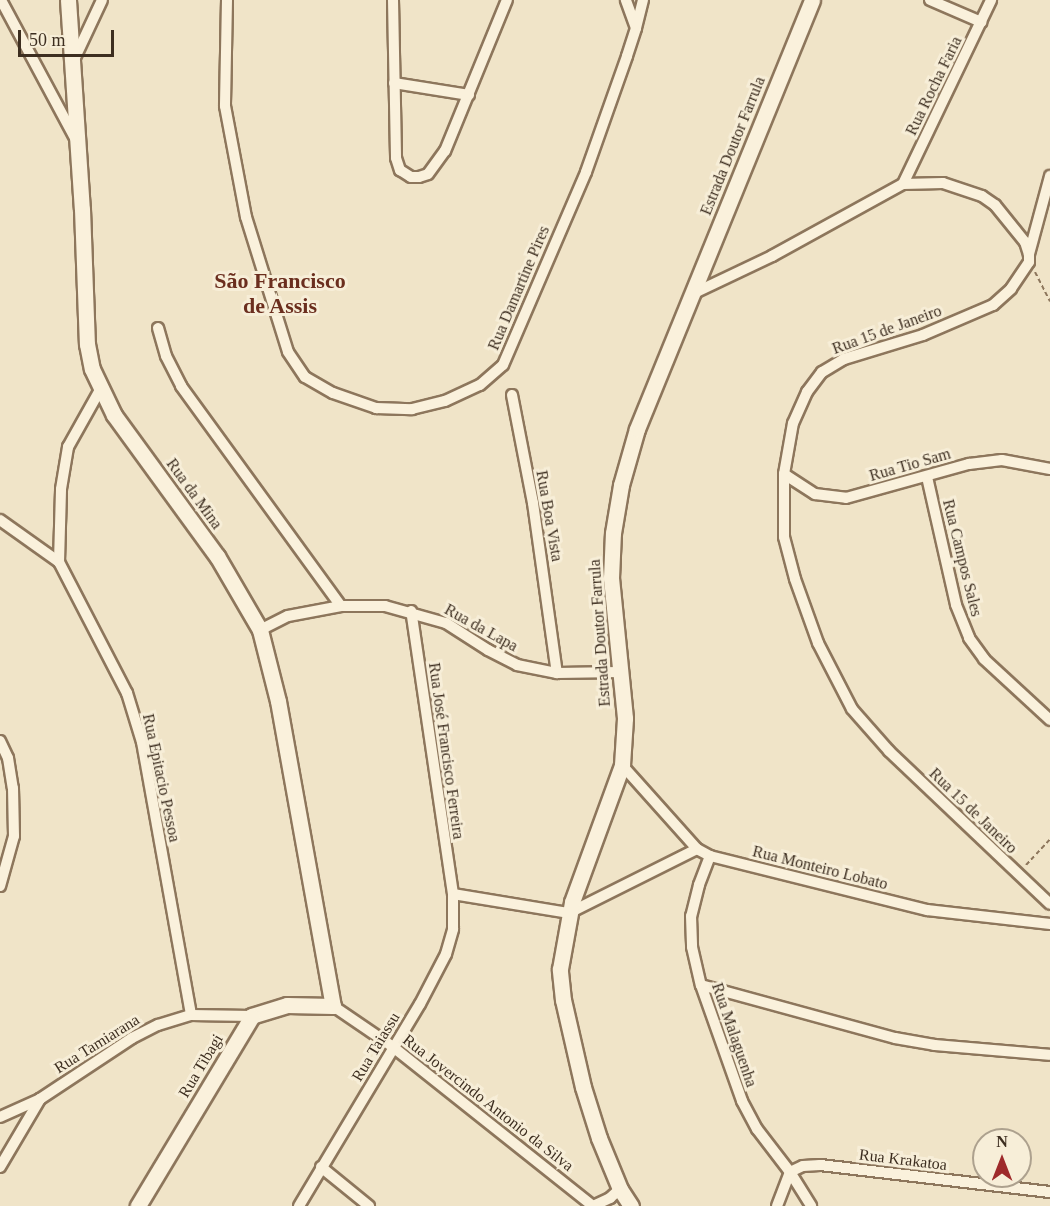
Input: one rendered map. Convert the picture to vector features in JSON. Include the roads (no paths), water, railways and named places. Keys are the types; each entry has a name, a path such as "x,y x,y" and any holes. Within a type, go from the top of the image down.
{"street":[{"path":"1,0 78,144"},
{"name":"Rua da Mina","path":"68,0 78,144 87,344 100,390 114,415 217,556 260,630 278,701 333,1005"},
{"path":"71,68 102,0"},
{"path":"393,0 396,158 400,170 411,177 428,174 445,152 507,0"},
{"path":"626,0 636,28"},
{"name":"Rua Damartine Pires","path":"229,3 225,106 246,217 288,351 305,377 333,393 376,408 412,409 445,401 480,385 503,365 586,172 636,28 643,0"},
{"name":"Estrada Doutor Farrula","path":"631,1206 620,1189 599,1138 583,1087 563,1000 560,969 569,913 622,765 625,718 611,578 613,533 621,485 637,429 812,0"},
{"path":"930,0 981,22"},
{"name":"Rua Rocha Faria","path":"903,184 991,0"},
{"path":"394,83 469,95"},
{"name":"Rua 15 de Janeiro","path":"1050,176 1029,258 1011,289 993,305 923,335 844,359 822,372 807,392 793,423 784,474 784,537 795,579 818,643 852,709 889,751 1050,904"},
{"path":"692,294 772,255 903,184 943,183 982,196 995,205 1025,242 1029,258"},
{"path":"158,328 166,356 181,386 341,606"},
{"path":"59,562 61,489 68,447 100,390"},
{"name":"Rua Boa Vista","path":"512,395 533,503 557,673"},
{"name":"Rua Tio Sam","path":"784,474 815,494 846,498 969,464 1002,459 1050,469"},
{"name":"Rua Campos Sales","path":"927,477 956,605 969,638 990,666 1050,720"},
{"name":"Rua Epitacio Pessoa","path":"0,520 59,562 127,693 139,732 191,1015"},
{"name":"Rua da Lapa","path":"260,630 288,616 341,606 385,606 411,611 446,623 488,650 517,665 557,673 619,672"},
{"name":"Rua José Francisco Ferreira","path":"411,611 453,894"},
{"path":"0,741 8,758 13,788 14,836 0,886"},
{"name":"Rua Monteiro Lobato","path":"622,765 697,849 710,856 927,909 1050,924"},
{"path":"453,894 569,913 697,849"},
{"name":"Rua Malaguenha","path":"710,856 696,892 691,916 692,947 701,985 742,1101 757,1129 790,1172 811,1206"},
{"name":"Rua Taiassu","path":"298,1206 420,1004 446,954 453,929 453,894"},
{"path":"701,985 895,1038 934,1045 1050,1056"},
{"path":"252,1016 287,1005 333,1005"},
{"name":"Rua Jovercindo Antonio da Silva","path":"333,1005 393,1047 593,1206"},
{"name":"Rua Tamiarana","path":"0,1117 40,1099 132,1038 158,1024 191,1015 252,1016"},
{"name":"Rua Tibagi","path":"138,1206 252,1016"},
{"path":"0,1167 40,1099"},
{"name":"Rua Krakatoa","path":"790,1172 804,1166 820,1165 1050,1192"},
{"path":"321,1167 369,1206"},
{"path":"777,1206 790,1172"},
{"path":"593,1206 610,1198 620,1189"}],"district":[{"name":"São Francisco de Assis","path":"280,292"}]}
